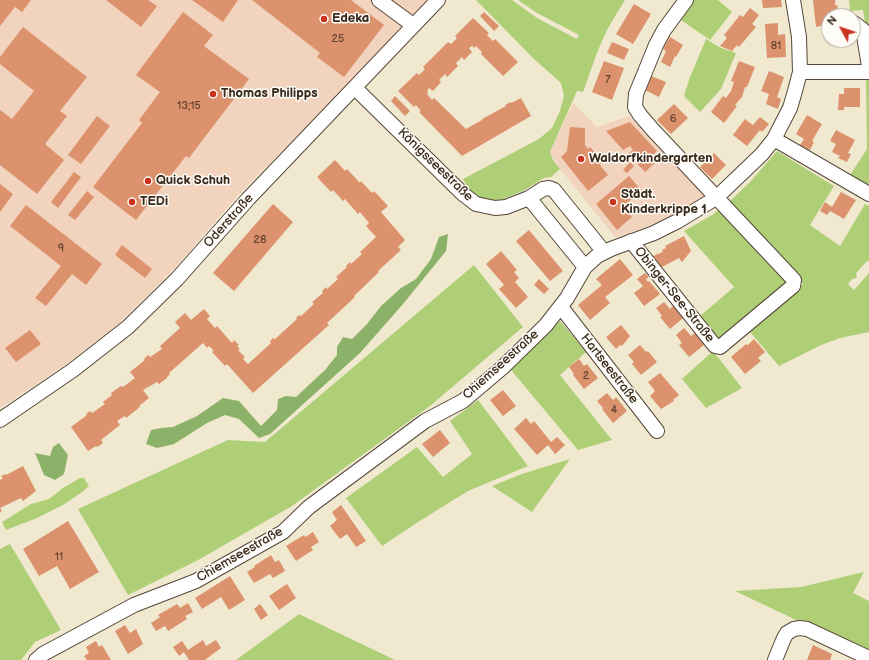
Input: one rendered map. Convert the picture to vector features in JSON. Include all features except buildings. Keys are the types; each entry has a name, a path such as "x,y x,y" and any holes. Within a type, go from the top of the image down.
{"street":[{"path":"379,0 414,26"},
{"name":"Oderstraße","path":"0,420 73,370 128,327 177,279 248,199 438,0"},
{"path":"686,0 664,30 656,45 636,94 636,107 644,120 716,198"},
{"name":"Chiemseestraße","path":"36,660 43,654 134,605 196,581 283,532 309,507 425,421 463,401 502,368 541,330 561,307 585,267 597,256 654,233 678,221 716,198 774,139 790,108 800,72 799,37 793,0"},
{"path":"861,28 863,30 869,66"},
{"path":"800,72 869,72"},
{"name":"Königsseestraße","path":"355,88 463,194 476,204 495,208 506,207 529,198 542,189 549,188 554,190 604,252"},
{"path":"774,139 869,194"},
{"path":"529,198 585,267"},
{"name":"Obinger-See-Straße","path":"631,241 715,346 720,347 792,288 794,280 716,198"},
{"name":"Hartseestraße","path":"561,307 657,431"},
{"path":"775,660 787,633 794,629 800,628 807,629 869,658"}],"shaded area":[{"path":"0,0 427,0 312,121 241,192 175,268 118,324 68,363 0,408"},
{"path":"573,103 597,127 629,116 705,196 676,215 616,238 560,169 550,152"}],"green space":[{"path":"476,0 512,0 537,18 577,39 579,35 537,13 518,0 625,0 608,28 598,50 583,92 577,91 550,152 553,160 560,169 551,177 544,178 523,191 501,200 490,202 481,199 469,190 463,179 539,139 552,128 560,111 564,96 561,83 533,58"},
{"path":"692,0 718,0 732,12 710,40 678,18"},
{"path":"849,0 869,0 869,47 863,10 861,10 861,8 850,8"},
{"path":"706,39 719,47 736,53 721,89 700,112 684,96 690,77"},
{"path":"866,80 869,80 869,186 850,175 867,149"},
{"path":"777,151 834,186 810,225 840,246 865,204 869,206 869,261 867,261 856,273 857,277 852,279 848,284 854,290 869,273 869,332 840,338 821,345 779,366 750,332 803,284 729,202 751,181"},
{"path":"721,208 788,284 720,342 699,317 734,287 684,231"},
{"path":"448,234 446,251 403,304 360,353 270,434 259,438 239,419 225,415 207,423 174,444 157,448 146,444 151,430 173,427 197,416 223,398 239,401 261,426 277,410 278,399 286,396 296,397 325,370 337,355 337,347 343,337 352,339 367,324 381,306 401,288 416,279 431,259 439,237"},
{"path":"474,265 523,327 430,406 292,506 200,559 128,595 78,509 228,440 265,442"},
{"path":"560,321 586,352 560,375 612,440 578,450 511,370"},
{"path":"713,351 742,388 706,408 682,379"},
{"path":"478,400 528,466 468,491 382,546 346,498 417,447 443,477 472,454 450,421"},
{"path":"59,443 68,455 64,474 55,480 44,475 35,453 50,456 53,447"},
{"path":"570,459 532,512 492,486 522,474"},
{"path":"80,478 84,478 89,486 82,492 63,505 37,518 6,530 2,522 31,504 49,499 63,488"},
{"path":"10,544 61,630 35,642 21,660 0,660 0,549"},
{"path":"864,572 853,593 869,601 869,652 834,638 735,591 801,587"},
{"path":"299,614 395,660 236,660"}],"place":[{"name":"Edeka","path":"324,19"},
{"name":"Thomas Philipps","path":"213,94"},
{"name":"Waldorfkindergarten","path":"581,159"},
{"name":"Quick Schuh","path":"148,181"},
{"name":"TEDi","path":"132,202"},
{"name":"Städt. Kinderkrippe 1","path":"613,202"}]}
